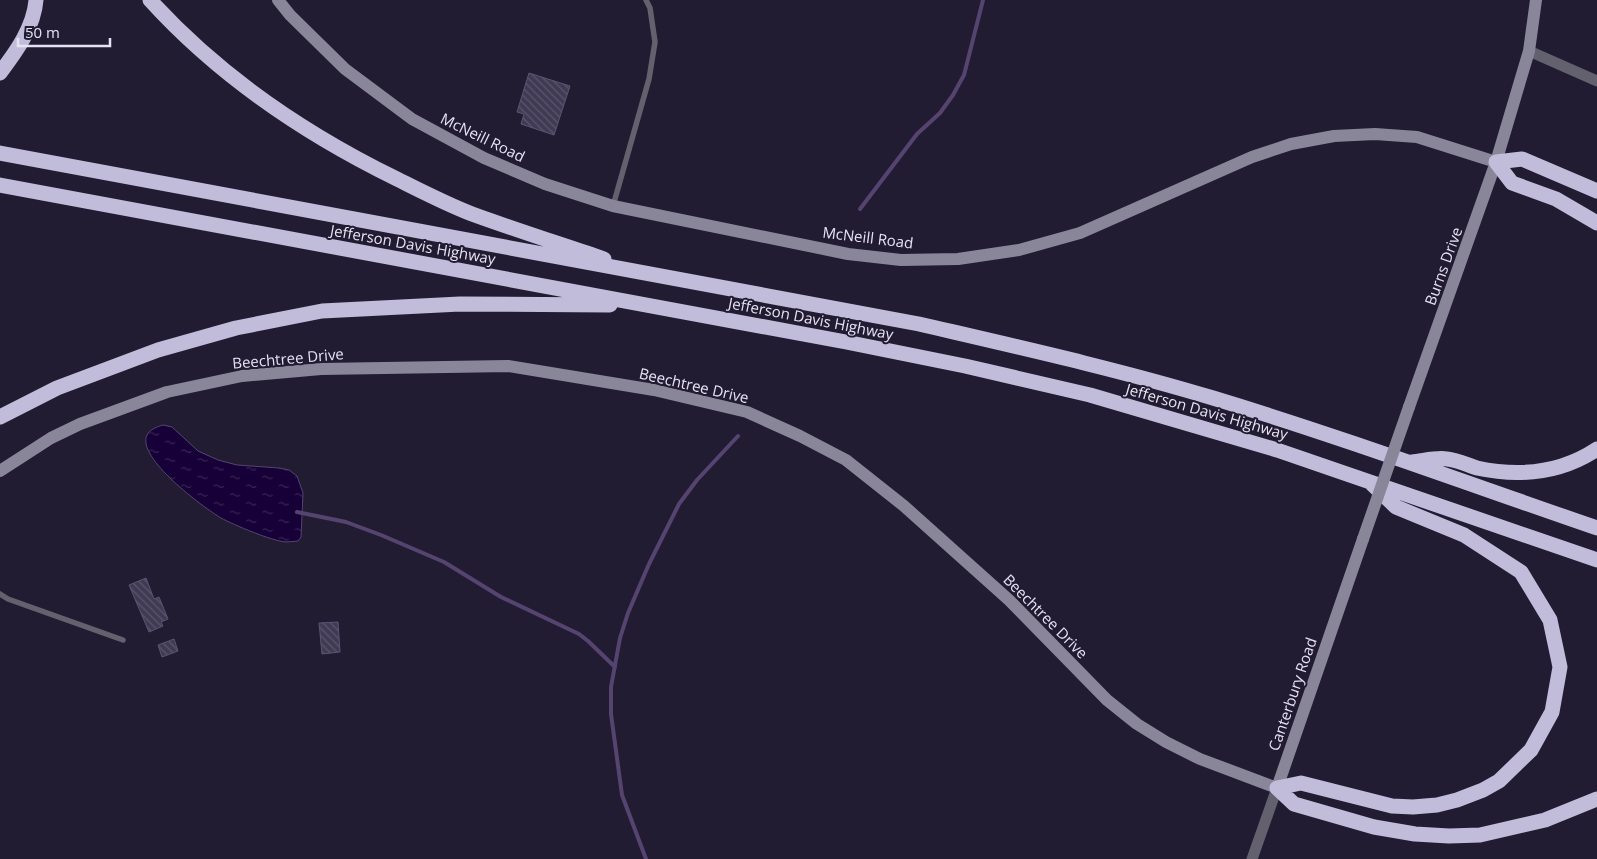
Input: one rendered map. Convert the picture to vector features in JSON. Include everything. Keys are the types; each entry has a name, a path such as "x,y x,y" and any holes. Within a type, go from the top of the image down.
{"highway":[{"path":"0,73 18,50 35,9 36,0"},
{"path":"150,0 198,47 274,108 313,134 366,164 425,193 472,213 648,275"},
{"name":"Jefferson Davis Highway","path":"0,154 919,324 1053,354 1212,398 1317,431 1597,528"},
{"path":"1597,191 1522,159 1496,162 1512,184 1556,199 1597,223"},
{"name":"Jefferson Davis Highway","path":"0,185 965,366 1090,395 1277,450 1597,560"},
{"path":"0,417 56,388 158,350 236,328 322,312 460,304 649,306"},
{"path":"1408,462 1447,459 1478,468 1528,472 1553,469 1569,464 1597,449"},
{"path":"1277,788 1301,783 1392,806 1438,805 1457,800 1499,781 1531,750 1552,712 1560,667 1550,620 1521,572 1464,535 1396,507 1368,480"},
{"path":"1277,788 1294,804 1374,827 1415,834 1449,836 1480,834 1545,820 1597,799"}],"street":[{"name":"McNeill Road","path":"278,0 290,15 345,69 412,119 484,158 545,184 614,206 848,254 901,260 958,259 1019,250 1080,233 1252,157 1291,144 1334,136 1375,134 1417,137 1496,162"},
{"name":"Burns Drive","path":"1363,539 1496,162 1529,52 1536,0"},
{"path":"1529,52 1597,81"},
{"name":"Beechtree Drive","path":"0,471 51,438 80,424 166,392 242,376 321,369 508,366 654,390 746,412 800,436 846,460 904,506 1009,600 1107,700 1136,724 1200,759 1277,788"},
{"name":"Canterbury Road","path":"1252,859 1363,539"}],"lane":[{"path":"614,206 651,69 655,42 650,8 646,0"},
{"path":"0,594 8,599 124,640"}],"water":[{"path":"163,425 172,427 198,451 218,460 237,465 289,470 297,476 303,493 301,537 298,541 280,541 235,525 212,512 173,481 151,456 146,445 148,433 154,428"}],"building":[{"path":"529,73 570,86 554,135 521,124 524,114 517,112"},
{"path":"146,578 154,599 159,597 168,619 161,622 163,626 149,632 129,585"},
{"path":"338,622 340,652 322,654 319,623"},
{"path":"174,639 178,651 162,657 158,645"}],"waterway":[{"path":"860,209 917,134 940,113 953,95 964,75 983,0"},
{"path":"646,859 622,795 611,714 611,687 620,638 628,613 649,564 679,504 697,480 738,436"},
{"path":"297,512 346,522 444,562 501,597 579,634 615,667"}]}
